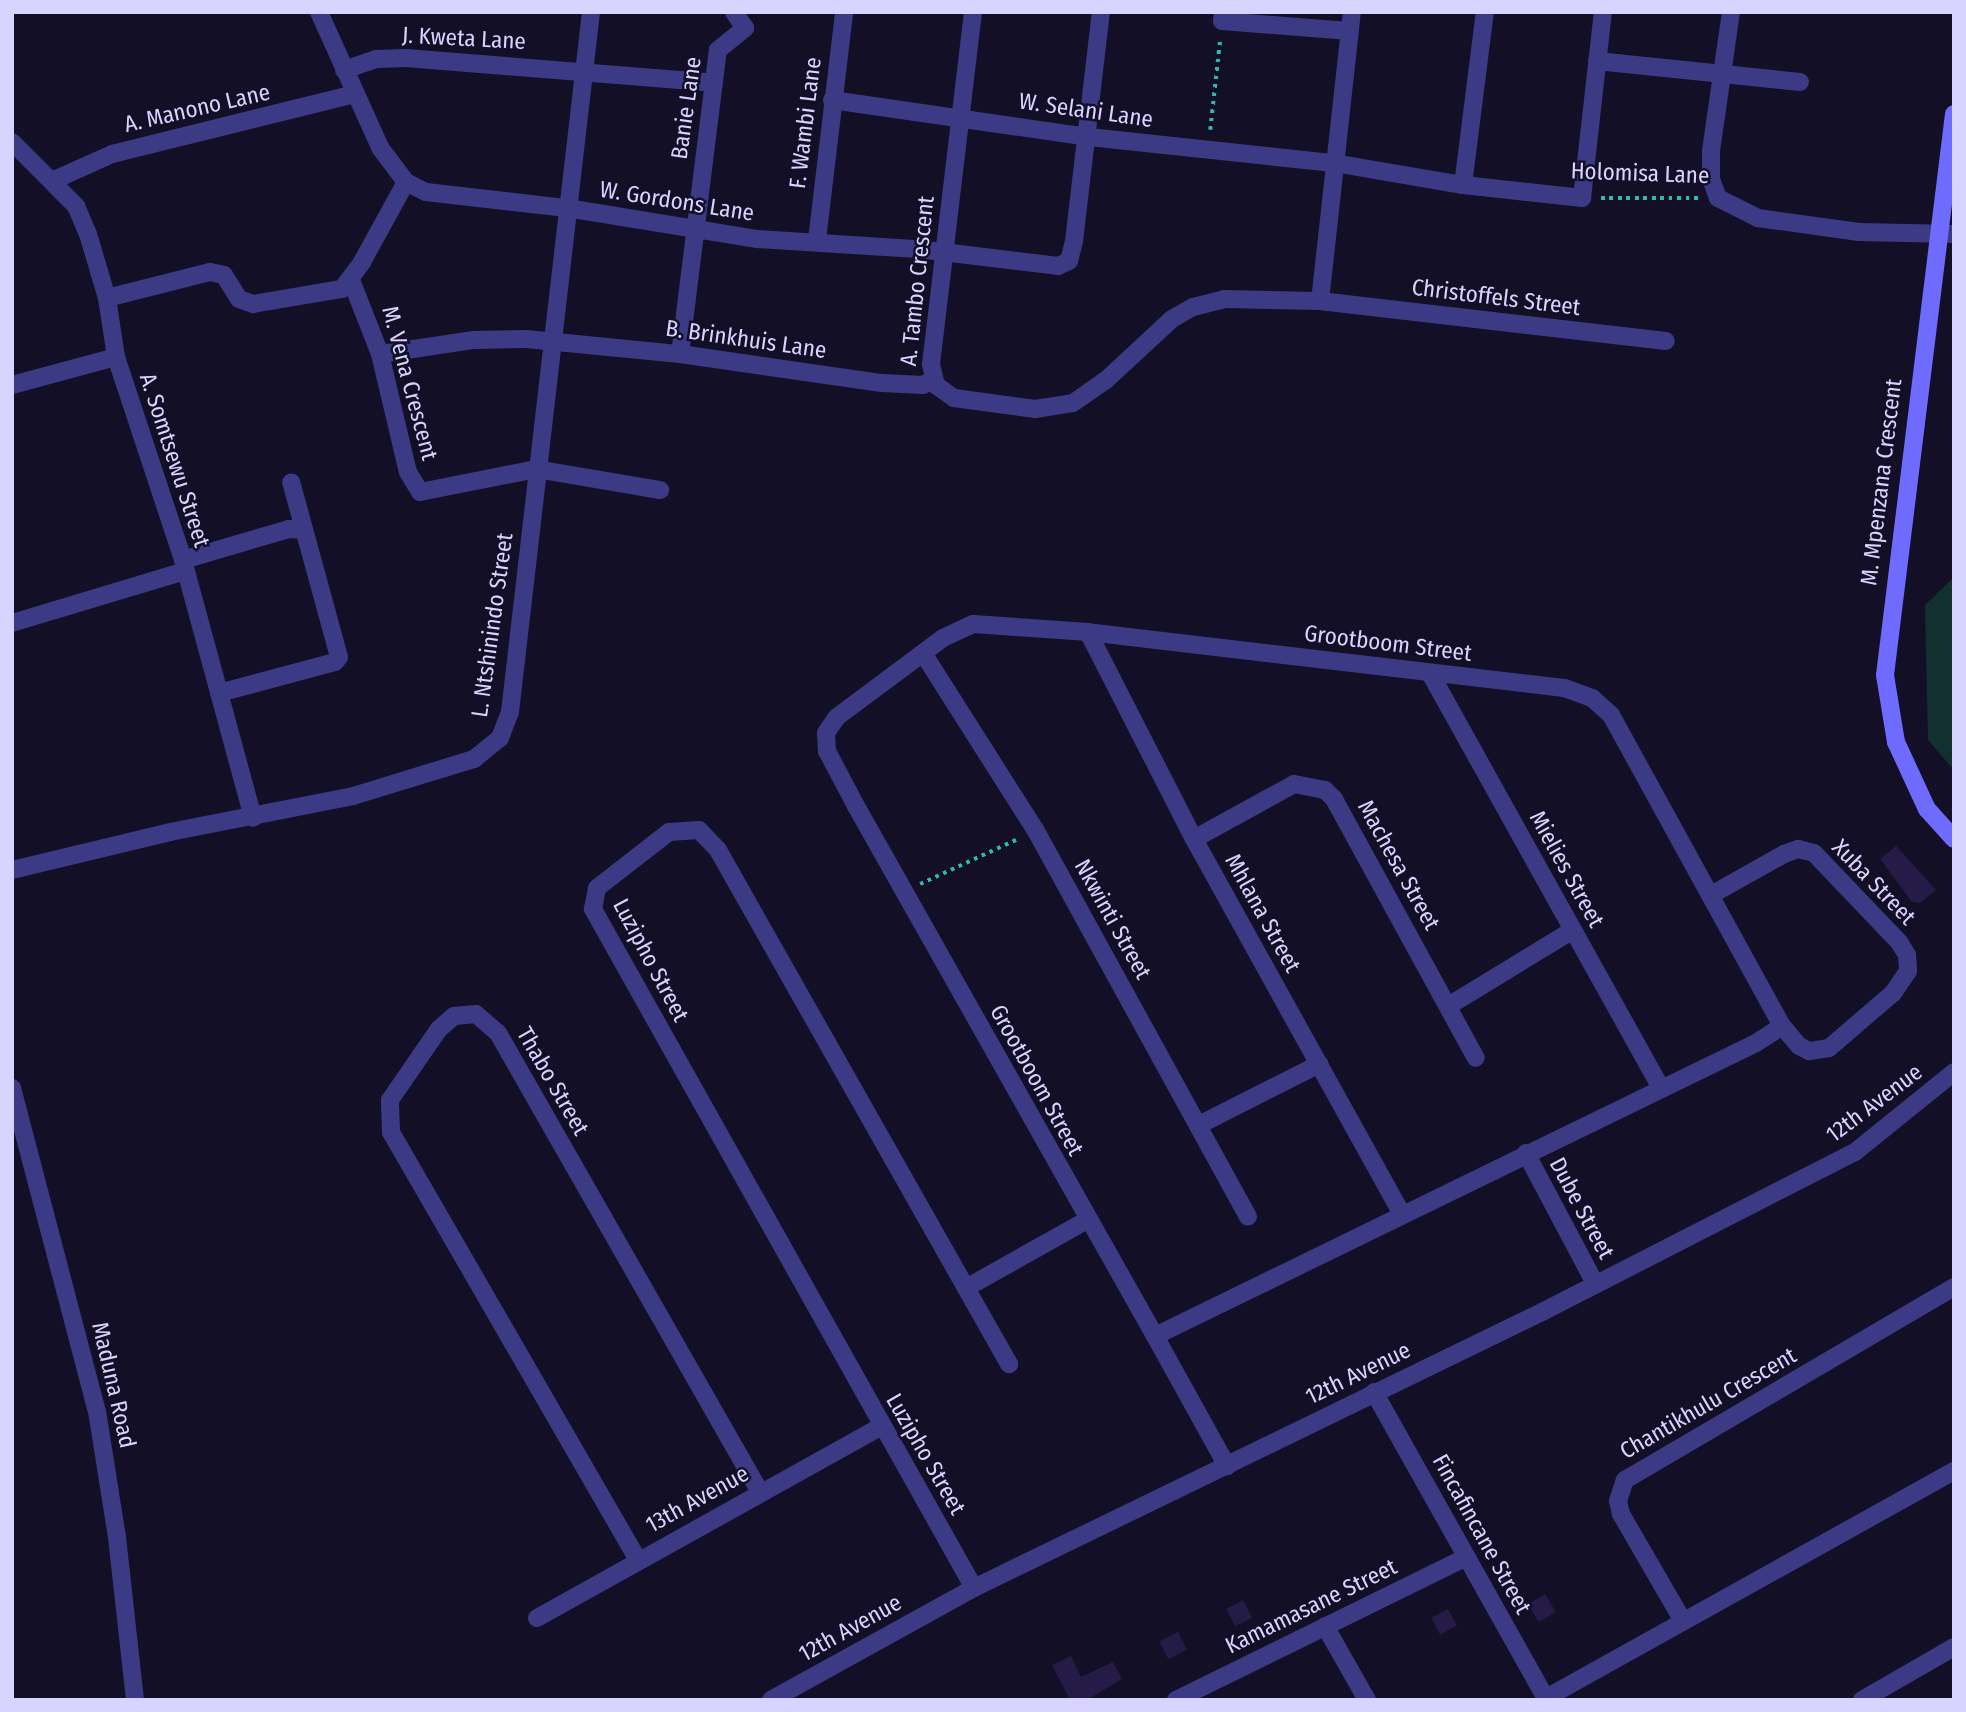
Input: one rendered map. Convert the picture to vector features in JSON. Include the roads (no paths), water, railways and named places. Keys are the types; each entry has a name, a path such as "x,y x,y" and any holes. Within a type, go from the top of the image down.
{"main road":[{"name":"M. Mpenzana Crescent","path":"1954,114 1947,236 1919,369 1885,675 1896,742 1927,809 1954,839"}],"street":[{"path":"107,298 210,272 224,275 239,299 253,304 328,293 351,280 406,182 381,149 319,12"},
{"name":"L. Ntshinindo Street","path":"12,870 170,832 253,818 354,796 461,764 488,750 500,738 510,712 536,469 591,12"},
{"name":"Banie Lane","path":"680,354 694,229 720,45 745,28 734,12"},
{"name":"F. Wambi Lane","path":"817,240 844,12"},
{"name":"A. Tambo Crescent","path":"973,12 958,116 932,380 944,392 965,401 1048,408 1083,398 1172,318 1193,307 1224,299 1320,301"},
{"path":"1089,137 1101,12"},
{"path":"1320,301 1352,12"},
{"path":"1463,185 1485,12"},
{"path":"1603,12 1597,61 1800,82"},
{"path":"1723,73 1731,12"},
{"path":"1222,17 1350,31"},
{"name":"J. Kweta Lane","path":"344,70 393,58 714,83"},
{"name":"Holomisa Lane","path":"1334,163 1463,185 1582,198 1597,61"},
{"name":"Holomisa Lane","path":"1723,73 1711,151 1711,179 1718,198 1758,218 1947,236"},
{"name":"A. Manono Lane","path":"54,180 112,154 355,94"},
{"name":"W. Selani Lane","path":"832,100 958,116 1089,137 1334,163"},
{"name":"W. Gordons Lane","path":"406,182 426,192 567,208 757,239 817,240 1066,265 1074,242 1089,137"},
{"name":"A. Somtsewu Street","path":"12,142 54,180 76,206 107,298 116,357 184,566 253,818"},
{"name":"M. Vena Crescent","path":"351,280 380,354 408,472 420,492 536,469"},
{"name":"Christoffels Street","path":"1320,301 1666,341"},
{"name":"B. Brinkhuis Lane","path":"380,354 474,340 680,354 882,383 923,385 932,380"},
{"path":"12,385 116,357"},
{"path":"536,469 660,490"},
{"path":"219,693 335,662 339,657 291,482"},
{"path":"12,623 289,529 304,530"},
{"name":"Grootboom Street","path":"1227,1466 1087,1220 825,741 837,718 956,629 973,624 1088,632 1564,688 1601,704 1711,895 1782,1026"},
{"name":"Mhlana Street","path":"1088,632 1194,839 1402,1214"},
{"name":"Nkwinti Street","path":"923,653 1036,831 1248,1216"},
{"name":"Mielies Street","path":"1430,673 1661,1088"},
{"name":"Machesa Street","path":"1194,839 1294,785 1325,790 1334,799 1450,1005 1476,1058"},
{"name":"Luzipho Street","path":"974,1588 593,909 595,893 602,883 669,832 686,829 707,836 1009,1364"},
{"name":"Xuba Street","path":"1711,895 1784,854 1807,850 1832,867 1908,955 1908,971 1893,993 1829,1048 1810,1051 1799,1046 1782,1026"},
{"path":"1450,1005 1573,930"},
{"name":"Thabo Street","path":"638,1560 391,1132 390,1100 439,1029 454,1016 476,1014 498,1033 760,1492"},
{"path":"1155,1336 1756,1043 1782,1026"},
{"path":"1199,1125 1319,1064"},
{"name":"12th Avenue","path":"771,1700 974,1588 1595,1285 1855,1152 1954,1072"},
{"name":"Maduna Road","path":"12,1088 48,1227 62,1270 108,1474 135,1700"},
{"name":"Dube Street","path":"1526,1153 1595,1285"},
{"path":"966,1288 1087,1220"},
{"name":"Chantikhulu Crescent","path":"1683,1622 1621,1514 1618,1502 1625,1480 1954,1287"},
{"name":"Fincafincane Street","path":"1374,1392 1546,1699"},
{"name":"13th Avenue","path":"537,1618 882,1426"},
{"path":"1546,1699 1954,1471"},
{"name":"Kamamasane Street","path":"1184,1698 1467,1556"},
{"path":"1325,1626 1367,1700"},
{"path":"1862,1700 1954,1647"}]}
